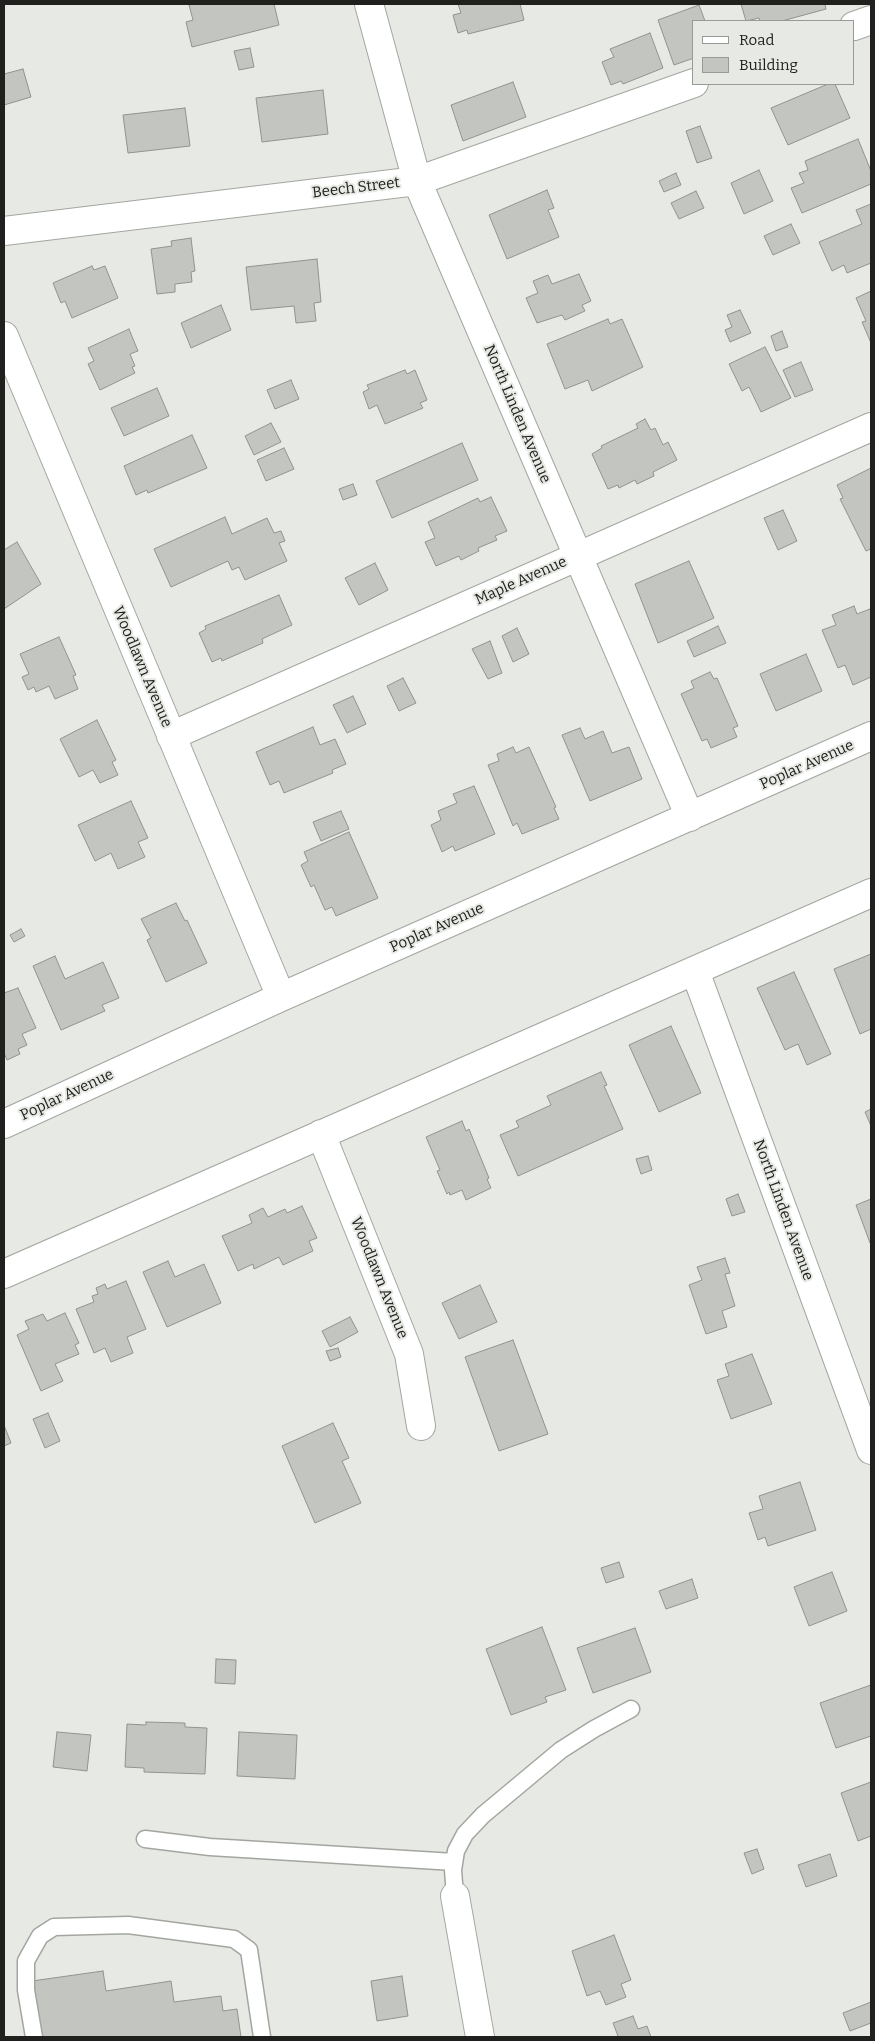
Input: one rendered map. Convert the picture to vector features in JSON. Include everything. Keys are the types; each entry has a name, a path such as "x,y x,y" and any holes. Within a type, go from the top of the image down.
{"street":[{"name":"North Linden Avenue","path":"370,4 417,181 690,817"},
{"path":"855,26 871,20"},
{"name":"Beech Street","path":"4,231 417,181 692,83"},
{"name":"Woodlawn Avenue","path":"4,336 281,997"},
{"name":"Maple Avenue","path":"171,736 871,427"},
{"name":"Poplar Avenue","path":"4,1124 281,997 871,736"},
{"path":"4,1274 871,893"},
{"name":"North Linden Avenue","path":"695,971 871,1450"},
{"name":"Woodlawn Avenue","path":"322,1134 410,1354 421,1426"},
{"path":"455,1896 480,2037"}],"lane":[{"path":"455,1896 454,1862 456,1851 465,1834 516,1786 594,1729 631,1709"},
{"path":"145,1839 210,1847 454,1862"},
{"path":"34,2037 26,1990 26,1961 40,1936 54,1927 128,1925 234,1939 249,1950 262,2037"}],"building":[{"path":"274,4 279,25 192,47 186,22 193,20 189,5"},
{"path":"458,4 520,4 524,20 468,34 467,30 458,33 453,15 461,13"},
{"path":"741,4 825,4 826,9 786,20 760,20 759,18 746,20"},
{"path":"699,5 705,20 692,20 692,59 674,65 658,20"},
{"path":"650,33 663,68 623,84 621,81 611,85 602,62 614,57 610,49"},
{"path":"250,48 254,67 239,70 234,51"},
{"path":"23,69 31,97 4,105 4,74"},
{"path":"513,82 526,117 463,141 451,105"},
{"path":"826,85 835,85 850,118 788,145 771,108"},
{"path":"323,90 328,134 262,142 256,98"},
{"path":"185,108 190,146 128,153 123,115"},
{"path":"700,126 712,158 697,163 686,131"},
{"path":"858,139 871,171 871,184 802,213 791,188 804,183 799,173 808,170 805,161"},
{"path":"759,170 773,201 744,214 731,183"},
{"path":"676,173 681,185 664,192 659,181"},
{"path":"547,190 554,208 548,210 559,237 507,259 489,215"},
{"path":"696,191 704,208 679,219 671,203"},
{"path":"871,204 871,263 847,273 844,265 832,271 819,242 862,224 856,210"},
{"path":"791,224 800,243 773,255 764,236"},
{"path":"191,238 195,271 191,272 192,282 175,284 175,292 157,294 151,249 172,246 171,241"},
{"path":"317,259 321,302 314,303 316,321 296,323 294,306 251,310 246,267"},
{"path":"92,266 94,270 105,266 118,298 72,318 65,301 61,303 53,283"},
{"path":"579,274 591,301 582,305 585,311 565,320 562,315 537,323 526,298 538,293 533,281 548,275 552,284"},
{"path":"871,291 871,343 862,322 866,321 856,298"},
{"path":"221,305 231,330 191,348 181,323"},
{"path":"740,310 751,333 730,342 725,330 732,327 727,315"},
{"path":"608,319 610,324 622,319 643,367 592,391 588,380 565,389 547,344"},
{"path":"129,329 138,351 130,354 135,366 132,367 135,373 100,390 88,364 94,361 88,348"},
{"path":"782,331 788,347 776,351 771,336"},
{"path":"765,347 791,398 761,412 749,387 742,391 729,364"},
{"path":"801,362 813,390 795,397 783,370"},
{"path":"405,370 407,374 415,370 427,400 420,403 423,408 385,424 377,405 369,409 363,392 369,389 367,385"},
{"path":"291,380 299,399 275,409 267,390"},
{"path":"157,388 169,416 124,436 111,408"},
{"path":"645,419 651,430 655,428 663,445 668,442 677,460 653,472 654,476 637,484 635,480 619,488 618,485 608,489 592,454 602,448 601,446 638,428 636,424"},
{"path":"271,423 281,442 254,455 245,436"},
{"path":"192,435 207,468 148,493 147,490 136,495 124,466"},
{"path":"462,443 478,480 392,518 376,481"},
{"path":"284,448 294,469 266,481 257,460"},
{"path":"871,468 871,549 866,551 840,499 843,498 837,485"},
{"path":"353,484 357,495 343,500 339,489"},
{"path":"491,497 507,531 495,536 497,540 478,548 479,551 461,560 459,556 436,566 425,542 435,538 428,522 478,498 480,502"},
{"path":"783,510 797,541 778,550 764,518"},
{"path":"225,517 232,534 267,518 274,533 281,531 285,541 279,543 287,561 245,580 239,567 232,570 228,561 171,587 154,549"},
{"path":"17,542 41,584 4,609 4,550"},
{"path":"689,561 714,618 658,643 635,584"},
{"path":"375,563 388,590 359,605 345,578"},
{"path":"279,595 292,625 262,639 263,643 222,661 221,658 212,662 199,633 206,629 205,626"},
{"path":"854,606 857,614 870,609 871,613 871,677 853,685 845,665 838,668 822,630 836,625 832,615"},
{"path":"718,626 726,643 694,657 687,641"},
{"path":"517,628 529,654 513,662 502,636"},
{"path":"59,637 76,675 73,676 78,689 55,699 49,686 36,692 34,687 28,690 22,677 29,674 20,654"},
{"path":"490,641 502,673 488,679 472,649"},
{"path":"806,654 822,691 776,711 760,674"},
{"path":"710,672 714,679 717,678 738,726 733,728 737,737 711,748 707,739 702,741 681,694 694,688 691,681"},
{"path":"403,678 416,703 399,711 387,686"},
{"path":"353,696 366,724 347,733 333,705"},
{"path":"97,720 116,760 112,762 118,775 100,783 93,770 79,777 60,739"},
{"path":"313,727 320,745 335,739 346,764 332,770 333,773 284,793 279,781 270,785 256,752"},
{"path":"580,728 585,739 603,731 612,753 629,747 642,779 590,801 562,735"},
{"path":"513,747 516,753 529,747 556,807 554,808 559,819 522,834 517,823 513,826 488,765 499,761 497,754"},
{"path":"474,786 495,834 455,851 453,846 442,852 431,825 441,820 438,811 457,803 453,794"},
{"path":"131,801 148,838 138,842 145,857 118,869 111,853 95,861 78,825"},
{"path":"341,811 349,829 321,841 313,822"},
{"path":"349,832 378,898 336,916 332,907 325,910 314,885 311,887 301,865 308,861 304,852"},
{"path":"176,903 185,921 187,920 207,963 166,982 147,940 151,938 141,919"},
{"path":"21,929 25,936 14,942 10,935"},
{"path":"871,954 871,1029 860,1034 834,969"},
{"path":"55,956 65,979 103,962 119,998 102,1005 105,1011 61,1030 33,966"},
{"path":"794,972 831,1054 807,1065 798,1044 785,1050 757,988"},
{"path":"18,988 36,1028 22,1034 27,1045 18,1049 20,1054 7,1060 4,1053 4,993"},
{"path":"671,1026 701,1093 659,1112 629,1045"},
{"path":"601,1072 607,1085 604,1086 623,1129 518,1176 500,1135 519,1127 516,1121 551,1105 547,1096"},
{"path":"871,1109 871,1126 865,1112"},
{"path":"462,1121 466,1131 469,1129 489,1178 487,1179 491,1188 466,1200 462,1190 450,1195 449,1192 447,1194 437,1171 440,1170 426,1137"},
{"path":"648,1156 652,1170 641,1174 636,1159"},
{"path":"738,1194 745,1212 732,1216 726,1199"},
{"path":"871,1199 871,1243 870,1243 856,1205"},
{"path":"302,1206 317,1238 309,1241 313,1251 283,1265 279,1257 254,1269 253,1264 238,1271 222,1236 252,1223 249,1215 263,1208 268,1217 285,1209 287,1213"},
{"path":"725,1258 730,1273 725,1274 735,1306 722,1311 727,1327 706,1334 689,1285 702,1280 697,1267"},
{"path":"168,1261 175,1277 204,1264 221,1303 167,1327 143,1272"},
{"path":"126,1281 146,1329 127,1337 133,1353 111,1362 105,1348 94,1353 76,1309 94,1302 92,1296 98,1294 96,1288 105,1284 107,1289"},
{"path":"480,1285 497,1322 459,1339 442,1303"},
{"path":"65,1313 79,1343 75,1345 79,1354 55,1364 63,1381 41,1391 17,1335 29,1329 25,1321 43,1314 47,1321"},
{"path":"350,1317 358,1332 330,1347 322,1331"},
{"path":"513,1340 548,1434 499,1451 465,1357"},
{"path":"338,1348 341,1357 330,1361 326,1351"},
{"path":"752,1354 772,1404 731,1419 717,1380 729,1376 725,1364"},
{"path":"48,1413 60,1441 45,1448 33,1419"},
{"path":"333,1423 349,1458 342,1461 361,1503 315,1523 282,1446"},
{"path":"4,1425 11,1443 4,1446"},
{"path":"800,1482 816,1530 768,1546 765,1537 758,1540 749,1513 763,1509 759,1496"},
{"path":"619,1562 624,1577 606,1583 601,1568"},
{"path":"832,1572 847,1611 809,1626 794,1587"},
{"path":"692,1579 698,1598 666,1609 659,1591"},
{"path":"542,1627 566,1690 545,1697 547,1702 511,1715 486,1649"},
{"path":"635,1628 651,1672 593,1693 577,1648"},
{"path":"216,1659 236,1660 235,1684 215,1683"},
{"path":"871,1685 871,1736 836,1748 820,1703"},
{"path":"146,1722 185,1723 185,1727 207,1728 205,1774 144,1772 144,1768 125,1767 127,1724 146,1725"},
{"path":"57,1732 91,1735 87,1771 53,1767"},
{"path":"239,1732 297,1735 295,1779 237,1776"},
{"path":"871,1782 871,1836 858,1841 841,1793"},
{"path":"757,1849 764,1869 752,1874 744,1853"},
{"path":"830,1854 837,1876 806,1887 798,1865"},
{"path":"614,1935 631,1980 621,1984 626,1997 606,2005 600,1991 587,1996 572,1951"},
{"path":"103,1971 106,1991 171,1981 174,2002 221,1996 223,2011 237,2009 241,2037 41,2037 32,1981"},
{"path":"402,1976 408,2016 377,2021 371,1981"},
{"path":"871,2002 871,2023 850,2031 843,2013"},
{"path":"633,2016 638,2029 647,2026 651,2037 615,2037 618,2036 613,2023"}]}
